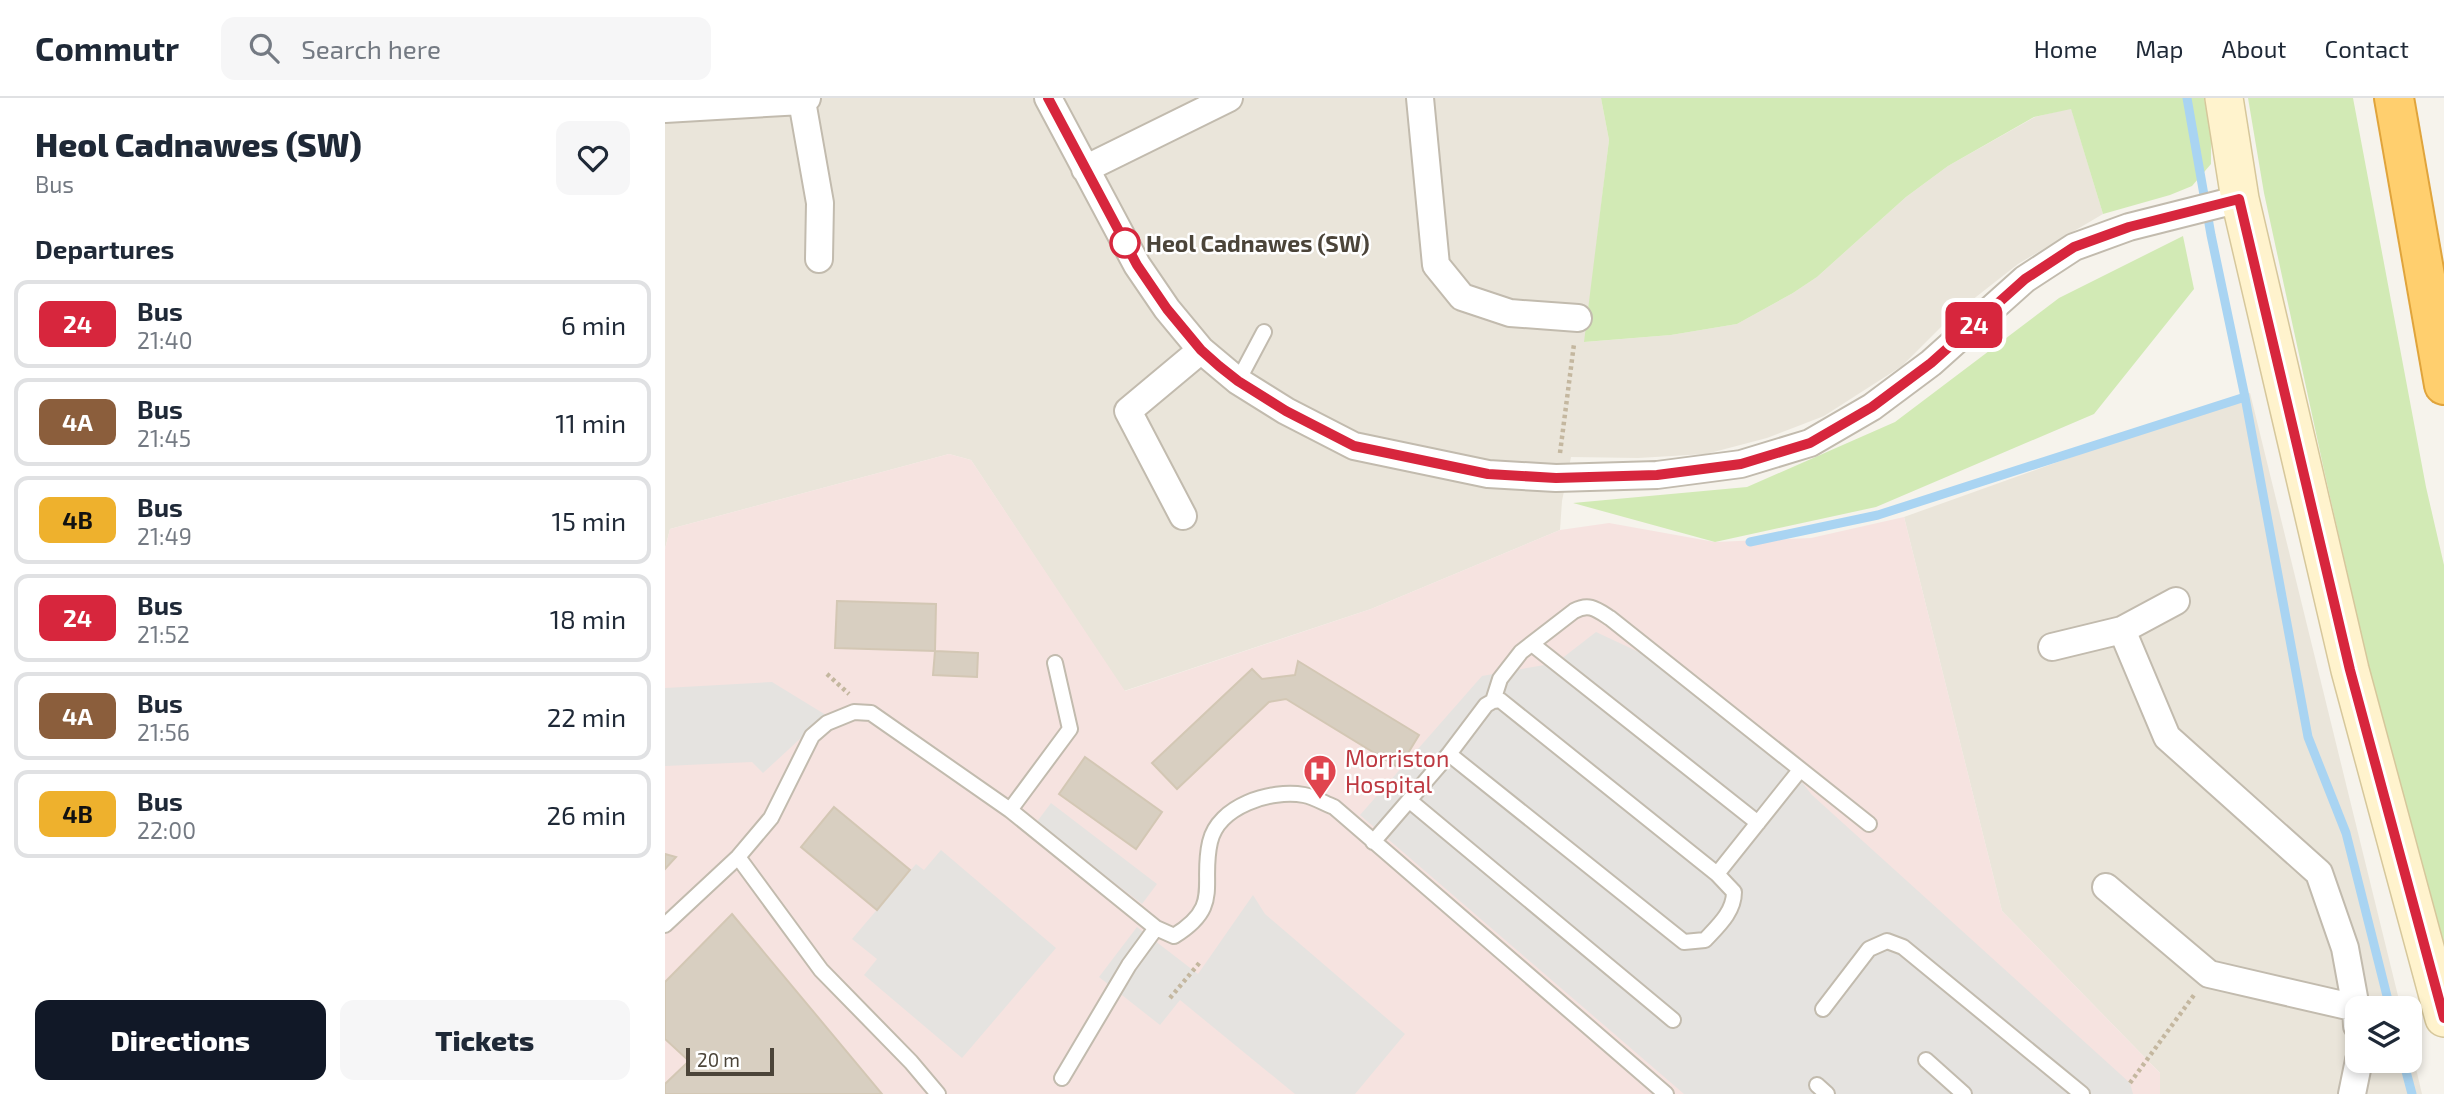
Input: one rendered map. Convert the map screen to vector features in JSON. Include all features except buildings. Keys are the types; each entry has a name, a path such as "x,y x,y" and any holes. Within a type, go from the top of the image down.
{"highway":[{"path":"2394,98 2444,385"}],"street":[{"path":"1048,98 1137,265 1167,309 1201,350 1238,381 1286,411 1354,446 1488,474 1556,478 1657,475 1741,464 1810,443 1872,407 1931,363 2025,279 2074,247 2129,227 2239,199"},
{"path":"1085,169 1229,98"},
{"path":"1420,98 1436,265 1462,297 1510,313 1578,318"},
{"path":"2224,98 2239,199 2350,670 2444,1018"},
{"path":"665,109 805,99 820,203 819,259"},
{"path":"1183,516 1128,411 1201,350"},
{"path":"2052,647 2122,630 2176,601"},
{"path":"2122,630 2167,737 2319,873 2345,948 2355,996"},
{"path":"2106,887 2209,974 2345,1005"},
{"path":"2353,1094 2357,1073"}],"lane":[{"path":"1238,381 1264,332"},
{"path":"1493,701 1500,679 1521,652 1574,611 1583,606 1591,606 1610,618 1869,824"},
{"path":"1532,644 1758,823"},
{"path":"1010,810 1070,729 1055,663"},
{"path":"1373,842 1449,754 1486,705 1500,701 1717,874 1734,892 1734,904 1719,926 1705,940 1684,942 1449,754"},
{"path":"665,925 738,857 771,818 812,736 827,723 854,712 871,713 1010,810 1156,928 1174,936 1187,929 1201,912 1209,889 1210,841 1219,823 1258,797 1303,795 1334,807 1666,1094"},
{"path":"1717,874 1800,770"},
{"path":"1410,800 1673,1020"},
{"path":"738,857 821,970 911,1062 937,1094"},
{"path":"1062,1078 1129,965 1156,928"},
{"path":"1823,1009 1869,949 1887,942 1903,947 2082,1094"},
{"path":"1926,1060 1964,1094"}],"path":[{"path":"1556,478 1578,318"},
{"path":"1170,998 1201,961"},
{"path":"2130,1083 2209,974"}],"shaded area":[{"path":"665,98 1601,98 1609,140 1585,342 1671,335 1737,324 1817,277 1906,197 1948,166 2035,117 2071,108 2103,214 2018,264 1953,315 1902,366 1824,416 1767,438 1706,454 1638,458 1571,457 1562,501 1560,530 1371,609 1124,691 971,460 949,454 670,529 665,549"},
{"path":"2250,393 2398,996 2345,996 2345,1073 2417,1073 2422,1094 2160,1094 2160,1073 2002,911 1904,517"},
{"name":"Morriston Hospital","path":"949,454 971,460 1125,691 1371,609 1560,530 1609,523 1715,542 1811,538 1904,517 2002,911 2160,1073 2160,1094 665,1094 665,549 670,529"},
{"path":"1596,632 1673,668 1724,699 1776,749 1812,795 2130,1083 2133,1094 1684,1094 1360,815 1482,676 1556,663"},
{"path":"772,682 826,715 763,773 752,762 665,766 665,688"},
{"path":"1051,803 1157,884 1142,904 1036,823"},
{"path":"941,850 1056,948 962,1058 864,975 877,959 852,939 916,864 924,870"},
{"path":"1253,895 1265,914 1405,1034 1355,1094 1295,1094 1180,1000 1160,1025 1099,977 1137,927 1198,974"}],"green space":[{"path":"1601,98 2204,98 2211,135 2211,164 2192,186 2103,214 2071,109 2034,117 1948,166 1906,197 1817,277 1737,324 1671,335 1584,342 1609,140"},
{"path":"2248,98 2353,98 2426,487 2444,565 2444,956 2405,827 2264,193"},
{"path":"2183,236 2194,289 2094,414 1876,507 1715,542 1573,503 1747,487 1895,422 2059,298"}],"waterway":[{"path":"2187,98 2308,737 2346,833 2387,996"},
{"path":"1750,542 1878,515 2245,397"},
{"path":"2406,1073 2412,1094"}],"bus line":[{"name":"24","path":"1048,98 1137,265 1167,309 1201,350 1219,366 1286,411 1354,446 1488,474 1556,478 1657,475 1741,464 1810,443 1872,407 1931,363 2025,279 2074,247 2129,227 2239,199 2350,670 2444,1018"}],"place":[{"name":"Heol Cadnawes (SW)","path":"1125,243"},
{"name":"Morriston Hospital","path":"1320,801"}]}
